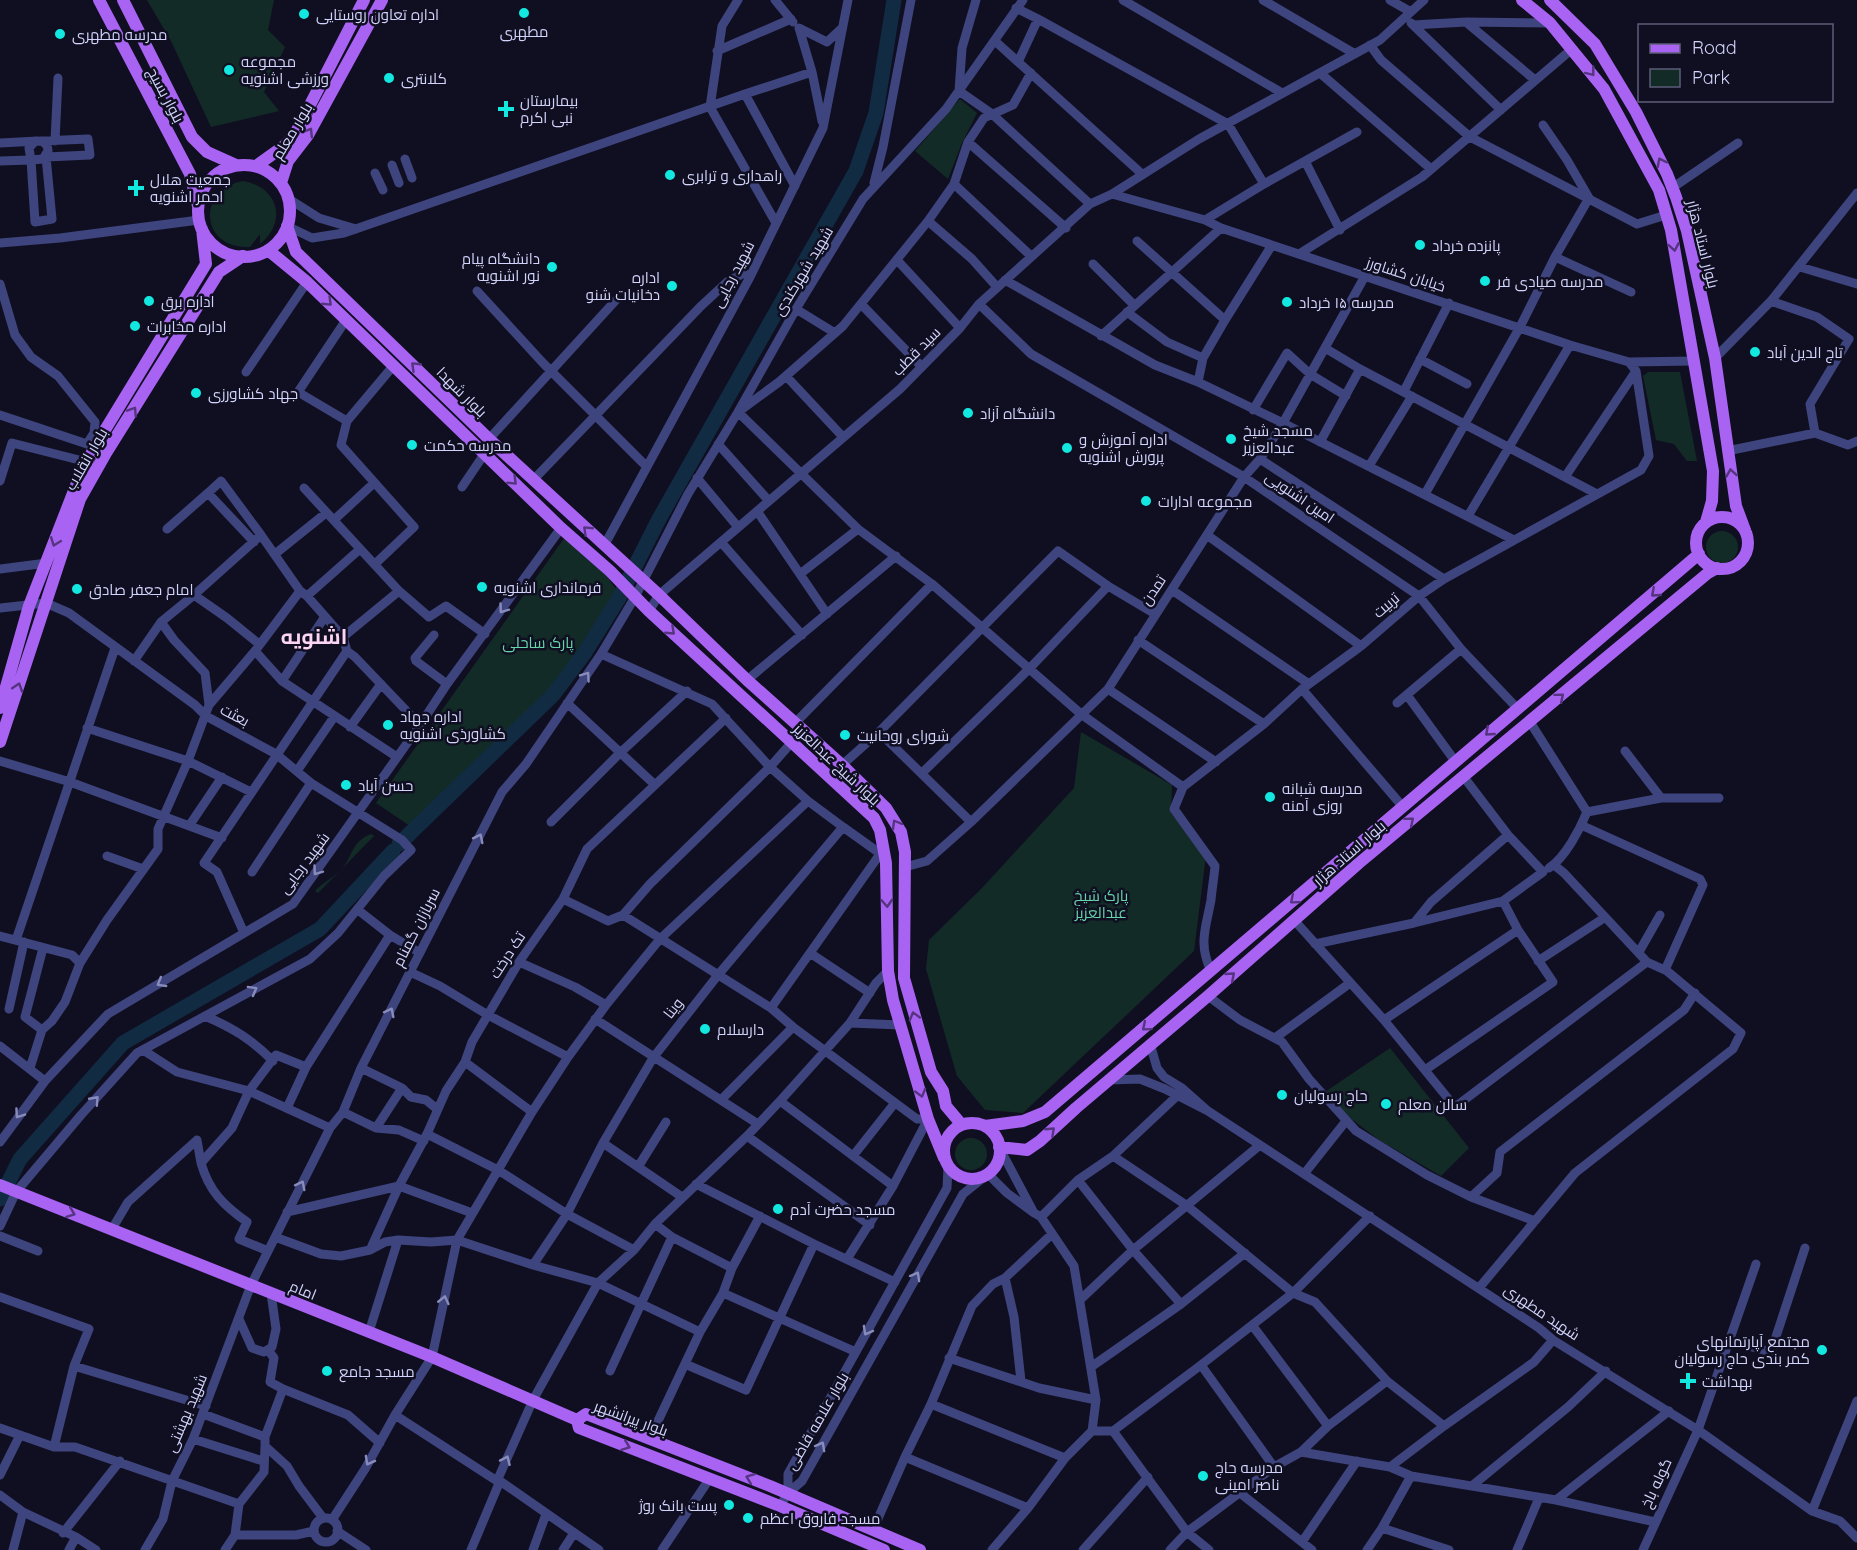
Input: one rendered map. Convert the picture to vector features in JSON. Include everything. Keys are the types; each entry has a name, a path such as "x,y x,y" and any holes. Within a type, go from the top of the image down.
{"main road":[{"name":"بلوار بسیج","path":"99,0 190,174 200,218"},
{"name":"بلوار بسیج","path":"123,0 192,137 207,152 236,165"},
{"name":"بلوار معلم","path":"256,166 284,146 295,134 364,0"},
{"name":"بلوار معلم","path":"281,183 288,161 308,135 382,0"},
{"name":"بلوار استاد هژار","path":"1522,0 1550,23 1604,89 1659,190 1695,361 1713,471 1712,501 1706,522"},
{"name":"بلوار استاد هژار","path":"1550,0 1595,44 1636,112 1672,188 1687,231 1715,358 1736,506 1744,530"},
{"path":"236,165 256,166 270,172 281,183 289,199 288,226 279,241 268,250 256,255 243,256 219,249 209,240 200,218 202,193 210,180 236,165"},
{"name":"بلوار انقلاب","path":"0,708 29,606 77,483 87,462 206,264 200,218"},
{"name":"بلوار شهدا","path":"288,226 296,252 489,439 637,576"},
{"name":"بلوار شهدا","path":"268,250 307,282 632,594"},
{"name":"بلوار انقلاب","path":"0,742 96,448 219,272 243,256"},
{"path":"1695,361 1715,358"},
{"path":"1728,517 1740,524 1744,530 1748,545 1742,559 1729,567 1718,568 1704,561 1699,554 1696,544 1697,536 1706,522 1728,517"},
{"name":"بلوار استاد هژار","path":"984,1126 1012,1124 1045,1112 1699,554"},
{"name":"بلوار استاد هژار","path":"999,1148 1027,1150 1040,1141 1463,776 1708,573 1718,568"},
{"name":"بلوار شیخ عبدالعزیز","path":"637,576 747,680 842,765 886,808 897,824 901,832 905,867 904,978 931,1072 943,1091 946,1106 962,1125"},
{"name":"بلوار شیخ عبدالعزیز","path":"632,594 874,818 880,830 885,874 888,971 893,1000 928,1119 946,1163"},
{"path":"1517,708 1530,722"},
{"path":"885,874 905,867"},
{"path":"1197,983 1208,996"},
{"path":"1097,1068 1108,1080"},
{"path":"970,1123 984,1126 994,1135 999,1148 997,1163 988,1174 971,1180 954,1174 946,1163 944,1150 949,1134 962,1125 970,1123"},
{"name":"امام","path":"0,1185 432,1357 577,1420"},
{"name":"بلوار پیرانشهر","path":"884,1550 866,1547 780,1506 579,1428 577,1420 586,1414 788,1493 920,1550"}],"street":[{"path":"738,0 722,26 710,107 776,223"},
{"path":"775,0 799,28 827,42 842,28"},
{"name":"شهید رجایی","path":"604,546 750,277 823,128 848,0"},
{"path":"873,186 883,147 911,0"},
{"path":"976,0 962,48 958,91 992,114 1090,204"},
{"name":"شهید شهرکندی","path":"632,594 637,576 738,412 796,309 873,186 946,109 1023,0"},
{"path":"1123,0 1282,93"},
{"path":"1263,0 1355,54"},
{"path":"1390,0 1408,15 1413,25 1501,110"},
{"name":"سید قطب","path":"649,611 659,595 900,389 960,328 979,304 1090,204 1112,194 1199,139 1380,40 1424,0"},
{"path":"1016,8 1228,124 1264,184"},
{"path":"717,51 790,19"},
{"path":"1018,62 1038,19"},
{"path":"1413,25 1466,22 1550,23"},
{"path":"1466,22 1534,81"},
{"path":"799,28 812,72 823,128"},
{"path":"995,41 1142,174"},
{"path":"1370,45 1381,60 1470,137 1637,224 1666,215"},
{"path":"1299,254 1340,230 1431,169 1572,49"},
{"path":"288,226 312,238 356,229 745,93 812,72"},
{"path":"1320,73 1431,169"},
{"path":"1030,74 1013,105 984,118 968,142 954,184 861,304 835,333 786,376 738,412 858,529 932,584 1081,714 1183,787 1174,809 1215,866 1211,900 1203,932 1206,961 1210,971"},
{"path":"55,141 58,78"},
{"path":"745,93 795,186"},
{"path":"1543,125 1589,198"},
{"path":"1205,220 1357,132"},
{"path":"0,143 88,140 90,155 0,161"},
{"path":"38,141 48,148 46,157 52,219 35,222 30,148 38,141"},
{"path":"968,142 1066,228"},
{"path":"1672,188 1738,143"},
{"path":"405,159 412,178"},
{"path":"1305,161 1340,230"},
{"path":"392,165 399,183"},
{"path":"375,173 383,190"},
{"path":"954,184 1031,256"},
{"path":"1715,358 1771,301 1853,205 1857,193"},
{"name":"خیابان کشاورز","path":"1112,194 1205,220 1221,228 1570,345 1629,362 1695,361"},
{"path":"1425,494 1520,327 1555,257 1589,198"},
{"path":"289,199 319,218 356,229"},
{"path":"0,243 200,218"},
{"path":"45,220 46,239"},
{"path":"928,220 1001,283 1155,365 1198,382 1283,423 1514,540"},
{"path":"1101,336 1221,228"},
{"path":"1137,242 1225,320"},
{"path":"1198,382 1203,358 1272,245"},
{"path":"1555,257 1631,292"},
{"path":"897,260 960,328"},
{"path":"1093,264 1131,308 1167,342 1203,358"},
{"path":"1800,267 1857,284"},
{"path":"534,479 595,413 727,282 744,273 750,277"},
{"name":"تمدن","path":"905,867 927,861 971,822 1108,689 1244,477 1260,459 1283,423 1365,276"},
{"path":"246,372 307,282"},
{"path":"0,284 4,314 15,335 31,357 58,376 95,422 96,448 0,415"},
{"path":"477,291 646,466"},
{"path":"462,487 485,453 489,439 616,300"},
{"path":"1771,301 1816,316 1853,340 1810,404 1815,433"},
{"path":"1369,466 1408,394 1420,359 1449,303"},
{"path":"861,304 922,367"},
{"name":"امین اشنویی","path":"979,304 1031,354 1244,477 1419,596 1461,649 1517,708"},
{"path":"796,309 835,333"},
{"path":"346,320 298,392 347,421"},
{"path":"1468,516 1570,345"},
{"path":"1325,348 1360,369 1598,494"},
{"path":"1253,410 1287,353 1310,374 1346,396"},
{"path":"1420,359 1467,384"},
{"name":"تربیت","path":"1183,787 1264,724 1306,686 1361,646 1419,596 1444,579 1641,470 1649,456 1636,371 1629,362"},
{"path":"375,564 414,527 341,445 347,421 394,365"},
{"path":"1320,442 1360,369"},
{"path":"1565,477 1636,371"},
{"path":"786,376 843,437"},
{"path":"1727,451 1815,433 1848,445 1857,441"},
{"path":"0,481 12,443 87,462"},
{"path":"718,444 769,501"},
{"path":"1260,459 1444,579"},
{"path":"697,478 738,527"},
{"path":"167,529 220,481 304,593 343,637 346,651 420,726"},
{"path":"335,519 374,483"},
{"path":"304,488 399,591 429,617 446,606 485,634"},
{"path":"208,493 254,542"},
{"path":"757,511 827,614"},
{"path":"275,554 326,513"},
{"name":"شهید رجایی","path":"0,1142 45,1081 108,1014 293,904 420,726 447,684 561,528"},
{"path":"800,574 858,529"},
{"path":"134,661 161,622 261,535"},
{"path":"1207,535 1361,646"},
{"path":"721,542 802,635"},
{"path":"209,705 304,593 360,549"},
{"path":"842,765 879,732 1058,551 1108,586 1155,614"},
{"path":"747,680 896,556"},
{"path":"0,569 46,563"},
{"path":"795,723 932,584"},
{"path":"922,773 1030,668 1108,586"},
{"path":"1172,590 1306,686 1403,807"},
{"path":"343,637 399,591"},
{"name":"سربازان گمنام","path":"251,1285 330,1128 343,1112 361,1068 502,792 526,764 601,654 632,594"},
{"path":"194,595 227,618 257,648 282,681 397,757"},
{"path":"0,608 46,603"},
{"name":"بعثت","path":"46,603 69,613 195,705 206,716 276,754 311,783 402,840 411,850 384,876 358,910"},
{"path":"282,681 324,618"},
{"path":"30,1068 42,1030 52,1021 65,1002 80,963 107,920 158,849 158,828 206,716 209,705 205,674 161,622"},
{"path":"434,635 415,658 447,684"},
{"path":"1138,640 1264,724"},
{"path":"9,1009 20,941 87,728 115,648"},
{"path":"1397,703 1461,649"},
{"path":"244,933 217,872 204,863 346,651"},
{"path":"601,654 712,704 770,767 808,801 883,855 771,1008"},
{"path":"350,727 381,684"},
{"path":"1108,689 1216,762"},
{"path":"551,822 620,753 687,691"},
{"path":"1407,695 1455,761"},
{"path":"567,703 654,784"},
{"path":"297,771 334,717"},
{"name":"تک درخت","path":"370,1250 446,1091 465,1062 472,1042 519,962 563,899 587,849 726,718"},
{"path":"1530,722 1587,812"},
{"path":"87,728 188,761 251,792"},
{"path":"879,732 971,822"},
{"path":"563,899 608,921 623,915 650,884 770,767 792,742"},
{"path":"1625,751 1661,798"},
{"path":"0,761 70,782 222,838"},
{"path":"1463,776 1508,835 1543,872"},
{"path":"189,826 222,777"},
{"path":"252,872 311,783"},
{"path":"1587,812 1661,798 1719,798"},
{"path":"320,1540 314,1531 315,1524 328,1519 365,1469 395,1415 432,1357 457,1240 532,1112 568,1057 606,1005 660,939 808,801"},
{"path":"1316,944 1503,901 1554,865 1587,812"},
{"path":"1581,825 1700,879 1703,885 1665,970"},
{"name":"وینا","path":"532,1265 567,1214 603,1143 653,1058 718,975 843,826"},
{"path":"1414,923 1431,902 1508,835"},
{"path":"107,856 143,869"},
{"path":"1479,1288 1575,1173 1733,1049 1741,1033 1665,970 1647,962 1640,952 1554,865"},
{"path":"1425,1070 1552,982 1518,930 1503,901"},
{"path":"0,1226 16,1192 81,1114 137,1053 310,959 339,933 358,910 390,935 420,953"},
{"path":"623,915 771,1008 825,1052 916,1119 928,1119 870,1226 847,1259"},
{"path":"1640,952 1660,915"},
{"path":"1538,961 1604,918"},
{"path":"1294,920 1384,1020 1455,1107 1647,962"},
{"path":"1384,1020 1518,930"},
{"path":"287,1108 306,1067 390,935"},
{"path":"0,936 72,955 80,963"},
{"path":"42,1030 25,1017 43,948"},
{"path":"810,953 870,993"},
{"path":"519,962 575,987 606,1005"},
{"path":"471,1550 533,1400 598,1282 634,1250 655,1224 747,1136 780,1101 850,1023 888,971"},
{"path":"410,972 440,986 488,1015 568,1057"},
{"path":"1275,1038 1350,983"},
{"path":"1471,1197 1497,1173 1500,1152 1684,1010 1695,993"},
{"path":"1208,996 1240,1020 1282,1042 1309,1079 1356,1131 1427,1175 1471,1197 1535,1221"},
{"path":"205,1016 234,1029 273,1061"},
{"path":"595,1020 758,1124"},
{"path":"850,1023 901,1025"},
{"path":"721,1100 793,1027"},
{"path":"1154,1042 1151,1047 1157,1068"},
{"path":"0,1046 45,1081"},
{"path":"1122,1046 1134,1048 1153,1057 1164,1077 1182,1088 1208,1111"},
{"path":"143,1050 177,1072 249,1090 330,1128"},
{"path":"201,1163 232,1128 249,1090 276,1055 306,1067"},
{"path":"465,1062 532,1112"},
{"path":"361,1068 402,1088 411,1097 426,1100 437,1109"},
{"path":"1108,1080 1140,1079 1208,1111"},
{"path":"376,1128 402,1088"},
{"path":"1038,1215 1078,1180 1113,1156 1178,1095"},
{"path":"780,1101 893,1186"},
{"path":"854,1156 894,1104"},
{"name":"شهید مطهری","path":"1208,1111 1479,1288 1553,1340 1698,1430 1812,1511 1840,1521 1857,1538"},
{"path":"343,1112 376,1128 399,1130 425,1137 498,1170 567,1214 634,1250"},
{"path":"1304,1174 1346,1121"},
{"path":"638,1167 666,1122"},
{"path":"747,1136 870,1226"},
{"path":"112,1229 128,1202 197,1140 207,1182 222,1201 247,1222 239,1239 268,1251"},
{"path":"603,1143 682,1197"},
{"path":"1081,1299 1134,1250 1260,1145"},
{"path":"992,1550 1028,1508 1065,1458 1092,1431 1096,1400 1074,1266 1038,1215 999,1148"},
{"path":"1113,1156 1186,1206 1293,1293 1315,1302 1388,1382 1444,1426"},
{"name":"بلوار علامه قاضی","path":"788,1493 788,1474 947,1188 946,1163"},
{"path":"988,1174 1007,1193 1038,1215"},
{"name":"بلوار علامه قاضی","path":"788,1493 802,1481 963,1194 988,1174"},
{"path":"1078,1180 1181,1304"},
{"path":"696,1184 895,1282"},
{"path":"287,1212 399,1186 472,1213"},
{"path":"649,1440 700,1332 723,1293 732,1268 760,1216"},
{"path":"1092,1431 1113,1431 1201,1365 1293,1293 1370,1216"},
{"path":"655,1224 672,1237 732,1268"},
{"path":"873,1530 931,1404 972,1306 993,1284 1005,1278 1052,1234"},
{"path":"0,1236 38,1251"},
{"path":"275,1237 321,1254 341,1256 370,1250 385,1242 398,1240 431,1242 457,1240 532,1265 598,1282 700,1332"},
{"path":"609,1371 672,1237"},
{"path":"369,1332 398,1240"},
{"path":"685,1364 746,1390 814,1244"},
{"path":"1729,1341 1771,1352 1805,1248"},
{"path":"1091,1367 1181,1304 1245,1252"},
{"name":"گوله باخ","path":"1642,1550 1698,1430 1756,1264"},
{"path":"1005,1278 1014,1317 1021,1381"},
{"name":"شهید بهشتی","path":"145,1550 163,1519 172,1481 205,1410 251,1285"},
{"path":"239,1319 252,1348 264,1352 272,1347 276,1329 271,1293"},
{"path":"723,1293 856,1352"},
{"path":"0,1297 89,1329 74,1366 54,1447"},
{"path":"1252,1325 1328,1426"},
{"path":"1390,1467 1534,1362 1553,1340"},
{"path":"268,1350 274,1358 270,1382 348,1415 380,1443"},
{"path":"949,1358 1039,1388 1096,1400"},
{"path":"1201,1365 1274,1467"},
{"path":"74,1366 205,1410 265,1441 287,1466 299,1486 328,1519 337,1525 338,1531 366,1550"},
{"path":"1473,1485 1568,1407 1606,1371"},
{"path":"1170,1550 1187,1532 1274,1467 1300,1452 1328,1426 1388,1382"},
{"path":"225,1550 234,1535 240,1504 264,1472 265,1441 283,1389"},
{"path":"1812,1511 1857,1401"},
{"path":"931,1404 1065,1458"},
{"path":"1556,1500 1669,1411"},
{"path":"395,1415 498,1481 599,1550"},
{"path":"0,1428 54,1447 75,1447 120,1461 240,1504"},
{"path":"1113,1431 1187,1532 1209,1550"},
{"path":"0,1475 20,1435"},
{"path":"193,1439 263,1461"},
{"path":"1300,1452 1390,1467 1411,1476 1556,1500 1655,1522"},
{"path":"905,1457 1028,1508"},
{"path":"63,1533 120,1461"},
{"path":"1302,1542 1357,1461"},
{"path":"1367,1550 1411,1476"},
{"path":"1083,1550 1148,1477"},
{"path":"662,1550 710,1478"},
{"path":"780,1506 788,1493"},
{"path":"1240,1493 1312,1550"},
{"path":"0,1496 23,1512 96,1550"},
{"path":"1517,1550 1539,1498"},
{"path":"13,1550 23,1512"},
{"path":"533,1550 546,1514"},
{"path":"1382,1528 1449,1550"},
{"path":"234,1535 296,1535 314,1531"},
{"path":"320,1540 331,1540 338,1531"},
{"path":"563,1550 574,1533"},
{"path":"69,1550 76,1538"},
{"path":"313,1550 320,1540"}],"green space":[{"name":"مجموعه ورزشی اشنویه","path":"147,0 274,0 268,30 285,47 264,92 279,111 211,127 171,41"},
{"path":"960,99 977,113 948,179 915,151"},
{"path":"243,181 255,184 264,190 275,206 276,216 269,235 260,244 260,234 250,247 234,245 221,239 214,230 210,218 211,207 217,196 228,187"},
{"path":"1648,372 1680,372 1697,461 1687,461 1674,444 1656,440 1643,376"},
{"path":"1722,531 1733,536 1738,547 1733,558 1722,563 1711,558 1706,547 1711,536"},
{"name":"پارک ساحلی","path":"565,537 606,575 617,591 569,667 542,700 410,826 376,803"},
{"name":"پارک شیخ عبدالعزیز","path":"1081,732 1172,785 1171,813 1206,855 1194,951 1023,1113 985,1110 957,1076 926,969 929,940 982,888 1074,788"},
{"path":"371,834 374,836 341,869 360,840"},
{"path":"340,871 318,893 315,891 322,885"},
{"name":"سالن معلم","path":"1390,1048 1469,1148 1441,1176 1379,1140 1349,1117 1325,1092"},
{"path":"971,1138 982,1143 987,1154 982,1165 971,1170 960,1165 955,1154 960,1143"}],"waterway":[{"path":"399,844 553,695 584,654 619,598 659,519 856,171 876,113 894,0"},
{"path":"0,1199 20,1159 123,1043 320,929 393,851"}],"place":[{"name":"مطهری","path":"524,13"},
{"name":"اداره تعاون روستایی","path":"304,14"},
{"name":"مدرسه مطهری","path":"60,34"},
{"name":"مجموعه ورزشی اشنویه","path":"229,70"},
{"name":"کلانتری","path":"389,78"},
{"name":"بیمارستان نبی اکرم","path":"506,109"},
{"name":"راهداری و ترابری","path":"670,175"},
{"name":"جمعیت هلال احمر اشنویه","path":"136,188"},
{"name":"پانزده خرداد","path":"1420,245"},
{"name":"دانشگاه پیام نور اشنویه","path":"552,267"},
{"name":"مدرسه صیادی فر","path":"1485,281"},
{"name":"اداره دخانیات شنو","path":"672,286"},
{"name":"اداره برق","path":"149,301"},
{"name":"مدرسه ۱۵ خرداد","path":"1287,302"},
{"name":"اداره مخابرات","path":"135,326"},
{"name":"تاج الدین آباد","path":"1755,352"},
{"name":"جهاد کشاورزی","path":"196,393"},
{"name":"دانشگاه آزاد","path":"968,413"},
{"name":"مسجد شیخ عبدالعزیر","path":"1231,439"},
{"name":"مدرسه حکمت","path":"412,445"},
{"name":"اداره آموزش و پرورش اشنویه","path":"1067,448"},
{"name":"مجموعه ادارات","path":"1146,501"},
{"name":"فرمانداری اشنویه","path":"482,587"},
{"name":"امام جعفر صادق","path":"77,589"},
{"name":"اداره جهاد کشاورذی اشنویه","path":"388,725"},
{"name":"شورای روحانیت","path":"845,735"},
{"name":"حسن آباد","path":"346,785"},
{"name":"مدرسه شبانه روزی آمنه","path":"1270,797"},
{"name":"دارسلام","path":"705,1029"},
{"name":"حاج رسولیان","path":"1282,1095"},
{"name":"سالن معلم","path":"1386,1104"},
{"name":"مسجد حضرت آدم","path":"778,1209"},
{"name":"مجتمع آپارتمانهای کمر بندی حاج رسولیان","path":"1822,1350"},
{"name":"مسجد جامع","path":"327,1371"},
{"name":"بهداشت","path":"1688,1381"},
{"name":"مدرسه حاج ناصر امینی","path":"1203,1476"},
{"name":"پست بانک روژ","path":"729,1505"},
{"name":"مسجد فاروق اعظم","path":"748,1518"}],"district":[{"name":"اشنویه","path":"314,636"}]}
